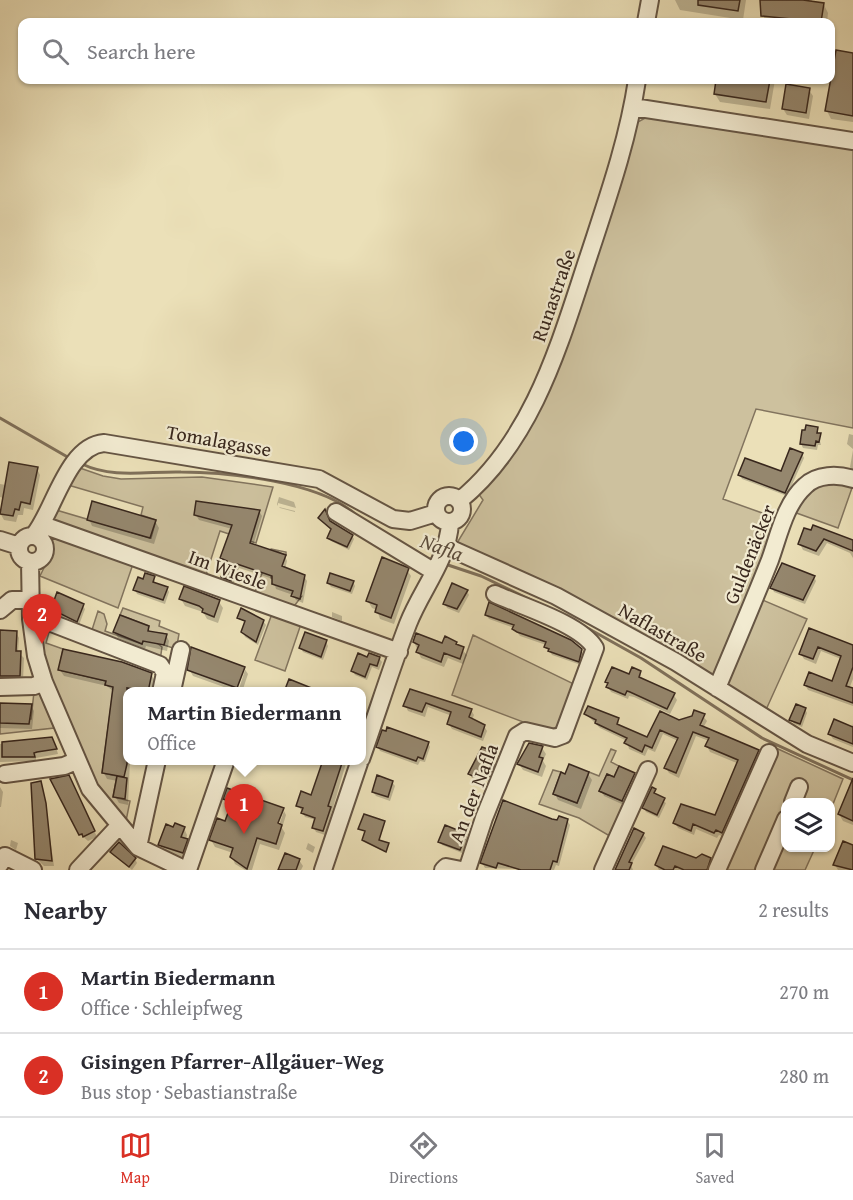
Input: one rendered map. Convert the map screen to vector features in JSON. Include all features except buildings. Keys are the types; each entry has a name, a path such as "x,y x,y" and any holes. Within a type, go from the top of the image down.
{"street":[{"path":"647,18 650,0"},
{"name":"Runastraße","path":"443,518 436,504 442,498 451,496 459,501 497,462 517,434 538,393 561,338 604,210 633,107 636,84"},
{"path":"633,107 853,141"},
{"name":"Tomalagasse","path":"38,530 69,472 81,456 94,445 116,444 319,479 393,519 410,521 443,518"},
{"name":"Guldenäcker","path":"717,688 783,521 798,493 807,483 824,477 842,476 853,479"},
{"path":"336,512 440,561"},
{"path":"366,746 417,604 440,561 443,518"},
{"path":"38,530 46,551 38,561 30,562 22,558 19,546 23,539 38,530"},
{"name":"Im Wiesle","path":"38,530 399,652"},
{"path":"0,540 19,546"},
{"name":"Naflastraße","path":"440,561 556,596 717,688 807,744 853,763"},
{"path":"30,562 31,619 36,656 44,682 90,789 129,836 187,870 224,765"},
{"name":"An der Nafla","path":"467,870 484,819 517,736 533,731 555,738 563,735 595,648 585,636 495,594"},
{"path":"0,610 12,600 31,600"},
{"path":"31,619 41,620 160,665 170,687"},
{"path":"172,687 181,650"},
{"path":"0,687 34,686 44,682"},
{"path":"717,870 770,753"},
{"path":"5,774 64,766 76,760"},
{"path":"129,836 145,765"},
{"path":"78,870 129,836 155,765"},
{"path":"323,870 359,765"},
{"path":"603,870 648,770"},
{"path":"764,870 781,831"},
{"path":"3,853 33,870"},
{"path":"443,870 446,867 461,870"}],"shaded area":[{"path":"647,117 853,146 853,428 756,409 723,499 779,519 716,677 457,543 483,500 478,493 522,435 636,123"},
{"path":"77,467 103,476 121,479 202,477 273,487 256,543 220,531 205,578 52,522 56,510 151,538 156,520 141,515 143,507 68,485"},
{"path":"826,480 853,485 838,528 791,511 798,499"},
{"path":"47,533 134,561 118,608 40,576 52,551"},
{"path":"271,549 286,552 286,555 275,551 271,578 274,579 272,584 294,589 298,598 301,597 292,609 254,595"},
{"path":"758,598 807,619 765,712 725,686"},
{"path":"123,608 160,621 159,626 179,634 174,662 173,648 164,645 166,634 159,633 157,643 162,647 160,661 91,633 98,611 104,614 107,624 105,631 142,644 149,626 120,615"},
{"path":"273,611 302,621 285,671 255,660"},
{"path":"40,629 50,629 46,643 63,649 59,670 106,681 105,685 123,689 123,691 113,691 102,773 117,776 113,797 130,801 125,826 93,781 48,676"},
{"path":"473,635 578,686 562,725 547,731 452,695"},
{"path":"34,692 40,694 54,728 0,734 0,719 31,719"},
{"path":"776,748 843,779 835,799 781,798 781,852 813,852 805,870 722,870"},
{"path":"611,749 616,751 611,762 619,766 614,777 607,774 599,791 625,802 613,838 579,818 539,804 553,770 561,772 553,794 577,803 589,772 599,776"}],"waterway":[{"name":"Nafla","path":"0,418 71,459"},
{"name":"Nafla","path":"82,464 94,469 118,473 201,472 273,481 321,494 356,515"},
{"name":"Nafla","path":"445,564 481,576 533,601"},
{"name":"Nafla","path":"582,625 641,658 762,738 853,780"}],"place":[{"name":"Gisingen Pfarrer-Allgäuer-Weg","path":"42,644"},
{"name":"Martin Biedermann","path":"244,834"}]}
